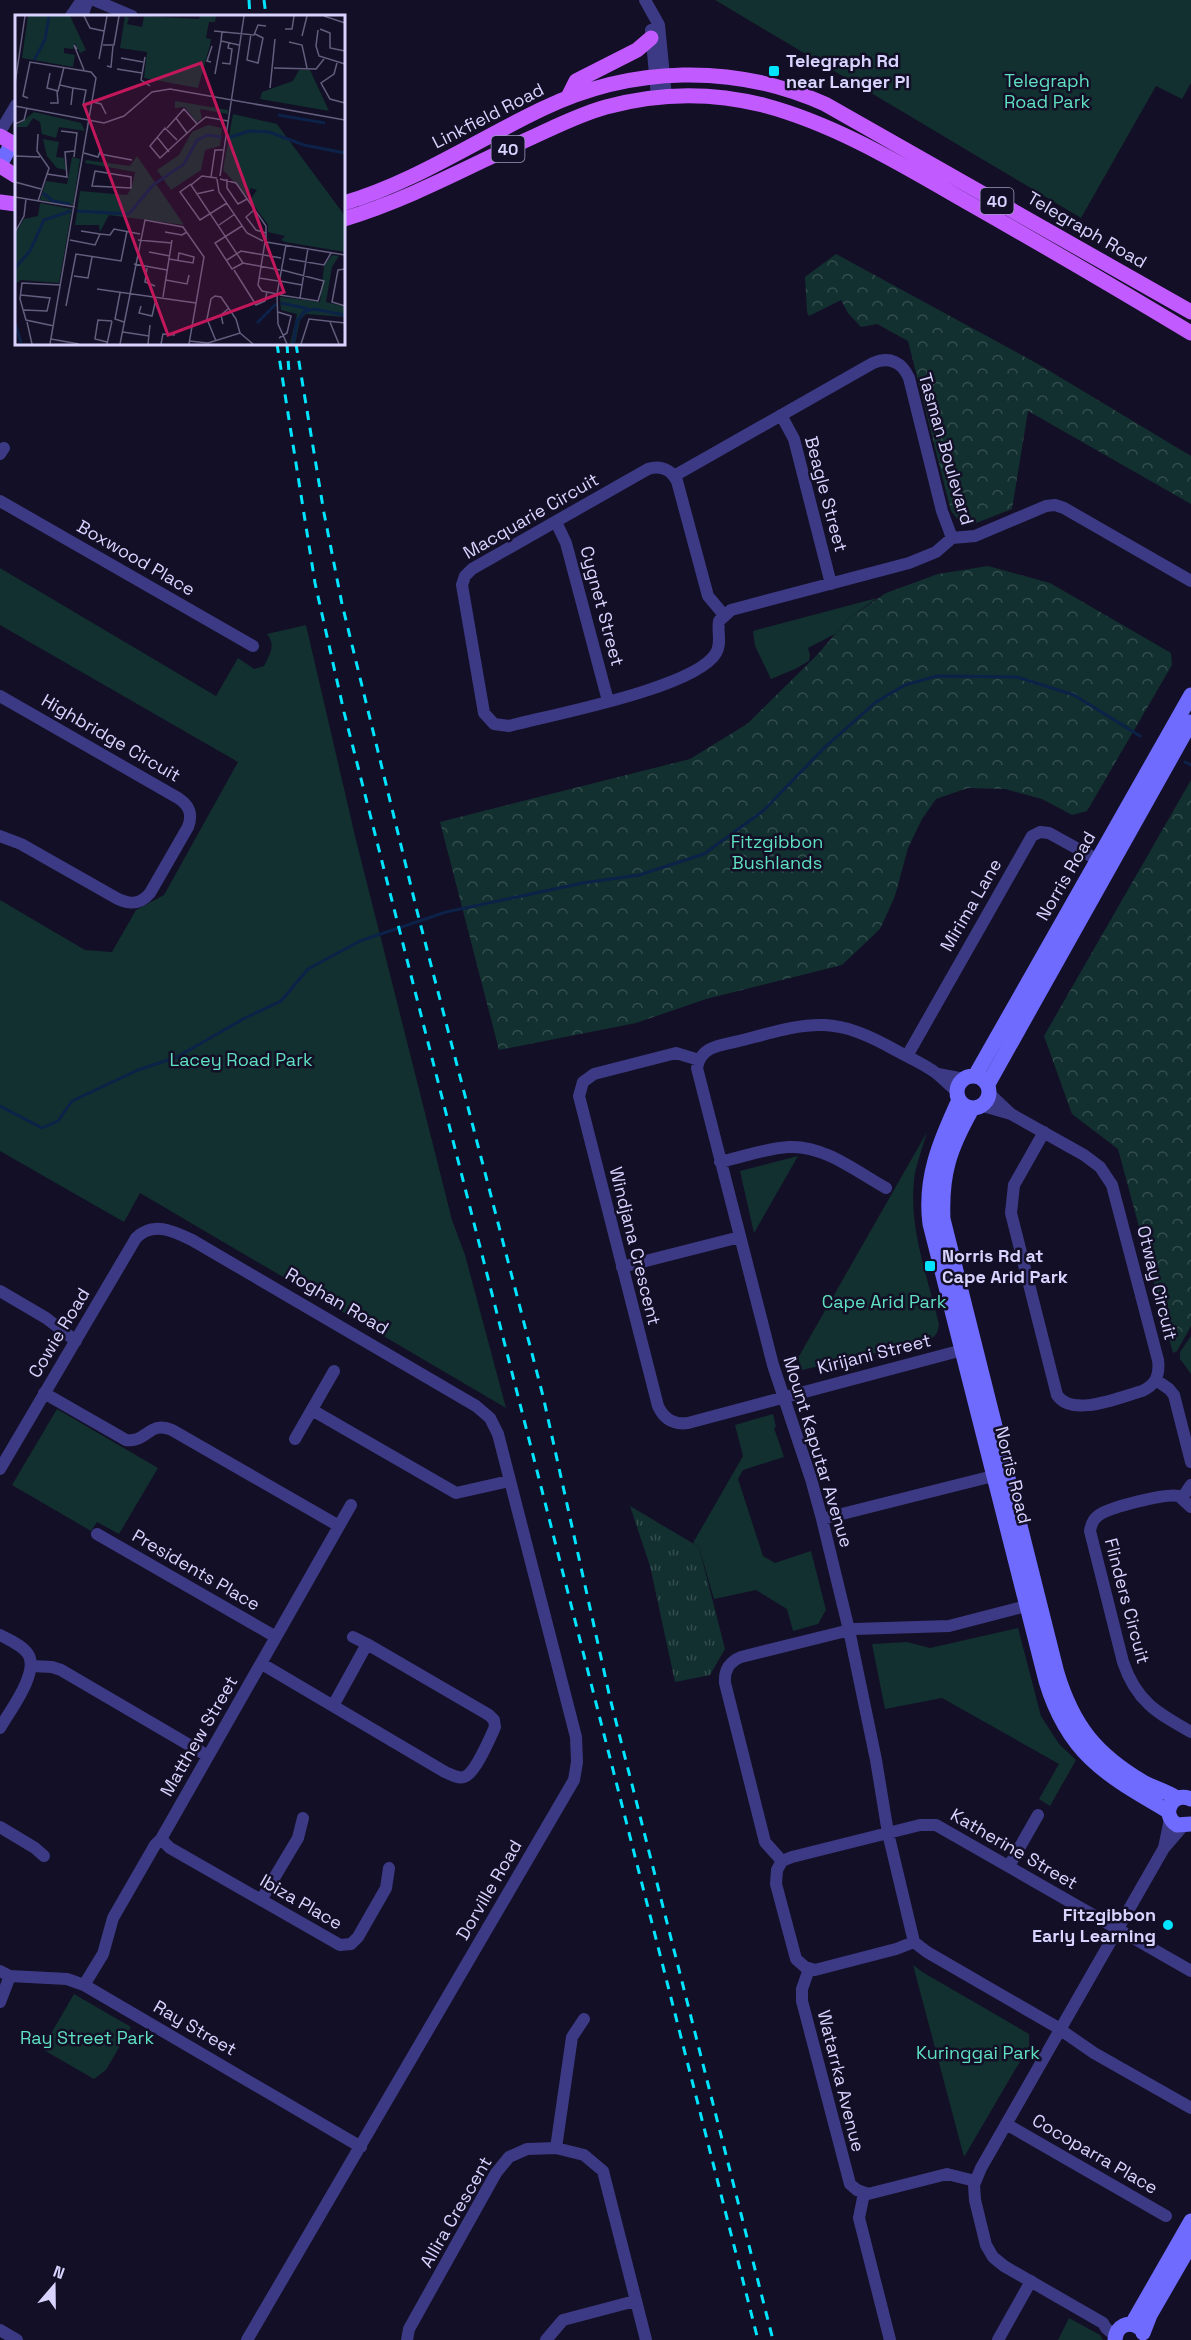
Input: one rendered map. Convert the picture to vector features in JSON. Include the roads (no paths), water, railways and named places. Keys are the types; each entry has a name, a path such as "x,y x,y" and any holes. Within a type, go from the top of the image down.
{"main road":[{"path":"568,97 576,81 627,56 651,38"},
{"name":"Linkfield Road","path":"345,218 362,205 568,97 609,84 660,76"},
{"name":"Telegraph Road","path":"660,76 713,76 752,81 795,92 825,104 1191,312"},
{"name":"Telegraph Road","path":"661,97 707,96 743,101 783,111 825,128 884,155 942,187 1191,333"},
{"name":"Linkfield Road","path":"345,203 362,205 410,195 579,116 607,107 661,97"},
{"path":"9,138 0,165 15,175"},
{"path":"0,202 15,204"},
{"name":"Norris Road","path":"1182,1822 1108,1775 1082,1751 1072,1738 1051,1698 1033,1604 968,1348 943,1219 942,1198 948,1157 973,1092 1098,860 1191,695"},
{"name":"Norris Road","path":"973,1092 1191,722"},
{"name":"Norris Road","path":"1033,1604 1070,1711 1086,1736 1119,1767 1186,1795"},
{"path":"1182,1822 1170,1803 1186,1795"},
{"path":"1132,2335 1191,2223"},
{"path":"1132,2335 1150,2315 1191,2244"}],"street":[{"path":"72,15 82,0"},
{"path":"82,15 88,0"},
{"path":"94,0 130,15"},
{"path":"645,0 659,25 661,97"},
{"path":"652,14 651,38 660,76"},
{"path":"9,138 15,110"},
{"name":"Tasman Boulevard","path":"675,476 875,362 890,360 899,364 909,378 942,512 952,538 975,536 1046,506 1060,506 1191,581"},
{"name":"Beagle Street","path":"780,415 794,440 831,584"},
{"name":"Macquarie Circuit","path":"675,476 663,468 648,469 472,568 463,580 462,590 484,713 494,724 509,726 663,687 708,662 717,651 719,625 724,615"},
{"path":"675,476 708,596 724,615 731,610 909,563 931,554 952,538"},
{"name":"Boxwood Place","path":"0,501 253,646"},
{"name":"Cygnet Street","path":"556,522 567,543 608,701"},
{"name":"Highbridge Circuit","path":"0,696 178,798 188,806 190,817 188,827 150,893 144,900 132,903 118,899 21,844 0,836"},
{"name":"Mirima Lane","path":"907,1056 1032,836 1040,832 1049,833 1098,860"},
{"path":"699,1060 705,1051 715,1047 789,1028 819,1024 858,1030 938,1074 948,1086 973,1092"},
{"name":"Windjana Crescent","path":"699,1060 676,1053 594,1074 586,1078 581,1085 580,1105 658,1406 668,1420 688,1423 782,1396"},
{"name":"Mount Kaputar Avenue","path":"699,1060 697,1072 720,1162 782,1396 811,1479 849,1630 876,1760 888,1833 914,1942"},
{"name":"Otway Circuit","path":"973,1092 1093,1160 1112,1185 1158,1360 1159,1370 1156,1380"},
{"path":"1044,1132 1014,1185 1011,1213 1057,1395 1066,1404 1079,1406 1142,1391 1156,1380 1174,1395 1191,1462"},
{"path":"720,1162 784,1147 807,1148 829,1156 886,1188"},
{"name":"Cowie Road","path":"0,1469 136,1238 144,1231 159,1228"},
{"name":"Roghan Road","path":"159,1228 192,1240 287,1294 476,1406 490,1418"},
{"path":"622,1267 740,1237"},
{"path":"0,1291 46,1318 76,1341"},
{"name":"Kirijani Street","path":"782,1396 968,1348"},
{"path":"295,1439 334,1371"},
{"path":"44,1393 126,1440 140,1439 158,1427 172,1430 339,1526"},
{"path":"312,1410 456,1493 509,1481"},
{"name":"Dorville Road","path":"247,2340 574,1780 578,1762 576,1737 498,1434 490,1418"},
{"path":"822,1520 1000,1474"},
{"path":"1187,1503 1191,1485"},
{"name":"Flinders Circuit","path":"1187,1503 1169,1495 1106,1511 1093,1521 1090,1532 1123,1662 1131,1682 1142,1699 1156,1712 1191,1732"},
{"name":"Matthew Street","path":"84,1985 103,1954 113,1917 155,1845 161,1839 351,1505"},
{"name":"Presidents Place","path":"97,1534 276,1637"},
{"path":"1033,1604 943,1627 849,1630 741,1657 730,1663 725,1672 725,1683 765,1842 782,1861 777,1870 776,1884 794,1955 798,1962 809,1969 819,1969 886,1952 914,1942 935,1957 1061,2029 1085,2048 1191,2108"},
{"path":"0,1635 27,1653 32,1666 27,1681 0,1728"},
{"path":"262,1664 334,1704 445,1772 464,1777 471,1772 495,1727 494,1720 353,1636"},
{"path":"334,1704 367,1644"},
{"path":"32,1666 61,1670 208,1756"},
{"path":"1010,1866 1038,1815"},
{"path":"261,1900 298,1838 303,1818"},
{"path":"1132,2335 1106,2328 1103,2323 999,2263 989,2251 975,2200 975,2181 1164,1848 1182,1822"},
{"name":"Katherine Street","path":"782,1861 930,1823 1010,1866 1191,1971"},
{"path":"0,1827 44,1856"},
{"name":"Ibiza Place","path":"161,1839 170,1848 340,1946 351,1944 358,1937 386,1888 389,1868"},
{"name":"Watarrka Avenue","path":"809,1969 802,1989 802,2001 848,2180 852,2187 864,2193"},
{"path":"0,2002 5,1973"},
{"name":"Ray Street","path":"5,1973 67,1979 84,1985 361,2147"},
{"path":"556,2148 572,2037 584,2019"},
{"name":"Cocoparra Place","path":"1006,2124 1166,2216"},
{"name":"Allira Crescent","path":"407,2340 409,2330 496,2173 509,2157 527,2149 556,2148 584,2155 603,2171 646,2340"},
{"path":"890,2340 859,2218 864,2193 876,2193 947,2174 975,2181"},
{"path":"998,2340 1031,2281"},
{"path":"546,2340 563,2320 635,2301"},
{"path":"0,2330 17,2340"}],"waterway":[{"path":"0,1106 42,1128 58,1121 72,1101 138,1070 177,1057 245,1018 281,1001 308,969 360,941 446,912 583,883 639,875 704,854 763,811 825,747 876,702 905,685 937,676 1017,677 1074,695 1140,736"},
{"path":"1185,762 1191,765"}],"railway":[{"path":"249,0 250,15"},
{"path":"264,0 266,15"},
{"path":"277,345 315,583 344,712 758,2340"},
{"path":"287,345 289,373"},
{"path":"296,345 324,513 342,604 417,911 543,1396 610,1698 773,2340"}],"place":[{"name":"Telegraph Rd near Langer Pl","path":"774,71"},
{"name":"Norris Rd at Cape Arid Park","path":"930,1266"},
{"name":"Fitzgibbon Early Learning","path":"1168,1925"}],"park label":[{"name":"Telegraph Road Park","path":"1047,91"},
{"name":"Fitzgibbon Bushlands","path":"777,852"},
{"name":"Lacey Road Park","path":"241,1060"},
{"name":"Cape Arid Park","path":"884,1302"},
{"name":"Ray Street Park","path":"87,2038"},
{"name":"Kuringgai Park","path":"978,2053"}]}
